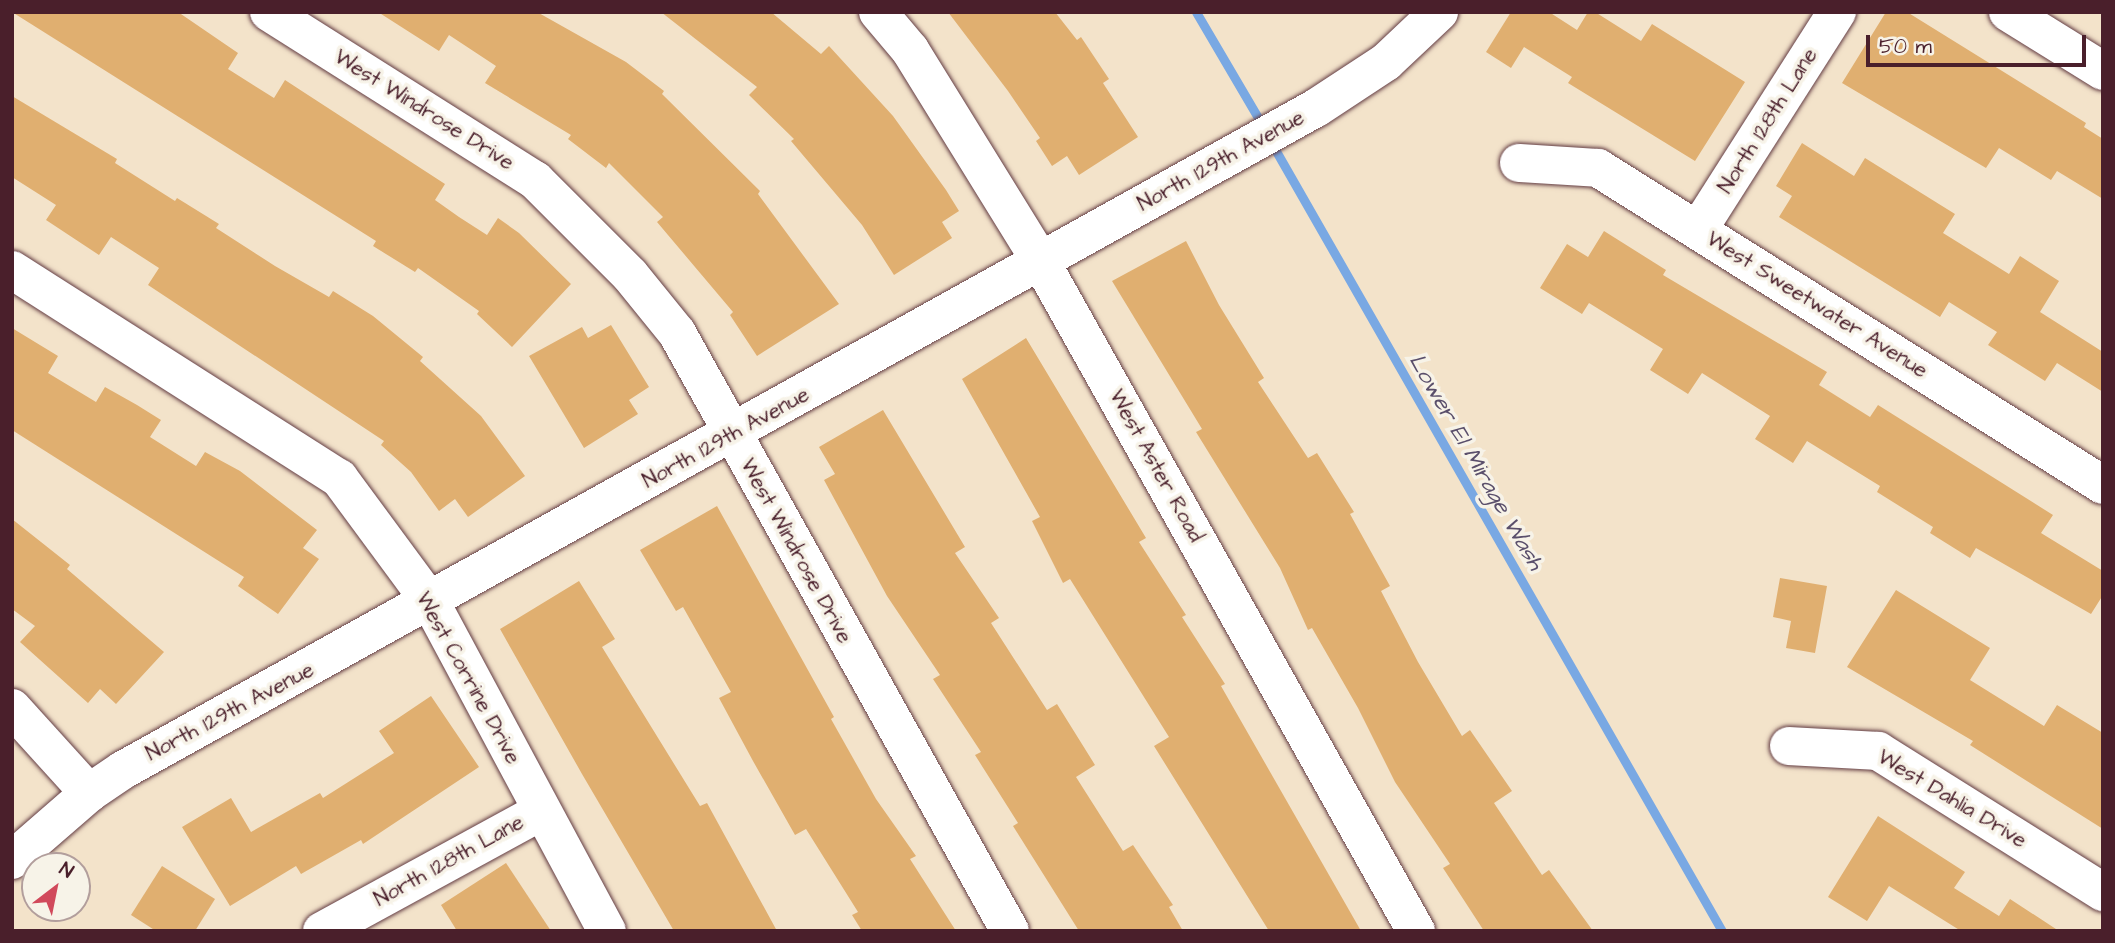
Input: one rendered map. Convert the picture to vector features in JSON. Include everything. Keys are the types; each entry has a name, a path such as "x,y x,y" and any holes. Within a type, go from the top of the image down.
{"street":[{"name":"West Windrose Drive","path":"268,12 535,180 630,275 677,333 731,435 1010,931"},
{"name":"West Aster Road","path":"878,12 911,50 1041,262 1416,931"},
{"name":"North 129th Avenue","path":"12,860 89,793 1316,108 1395,55 1439,12"},
{"name":"North 128th Lane","path":"1698,230 1837,12"},
{"path":"2008,12 2103,71"},
{"name":"West Sweetwater Avenue","path":"1519,163 1598,168 2103,485"},
{"name":"West Corrine Drive","path":"12,270 339,478 431,603 540,811 607,931"},
{"path":"12,708 89,793"},
{"name":"West Dahlia Drive","path":"1789,746 1878,751 2103,892"},
{"name":"North 128th Lane","path":"322,931 540,811"}],"building":[{"path":"12,12 178,12 238,53 228,69 274,98 285,80 445,184 435,200 459,217 487,235 498,218 519,233 571,284 512,347 477,314 479,311 418,268 415,272 373,246 376,241"},
{"path":"378,12 537,12 626,62 664,91 662,94 760,191 758,194 839,304 757,356 730,315 733,312 657,222 663,217 609,163 606,168 568,139 571,135 485,83 496,66 449,35 439,51"},
{"path":"661,12 771,12 821,54 829,46 893,116 946,190 959,211 942,222 952,238 894,275 862,225 791,141 794,139 749,95 757,87"},
{"path":"948,12 1055,12 1077,40 1081,37 1109,79 1103,83 1138,137 1079,175 1067,156 1052,166 1036,141 1040,138"},
{"path":"1511,12 1549,12 1577,30 1588,12 1595,12 1641,41 1652,24 1745,82 1695,161 1568,83 1572,77 1524,47 1511,68 1486,52"},
{"path":"1886,12 1907,12 2086,123 2084,127 2103,139 2103,199 2057,171 2051,180 1999,148 1986,168 1842,83"},
{"path":"12,96 117,159 115,163 175,201 177,198 219,224 216,228 275,266 329,297 333,291 373,316 423,357 420,361 481,416 525,476 468,517 455,499 439,511 411,472 381,445 384,441 148,285 159,268 111,237 99,255 46,220 56,205 12,177"},
{"path":"1802,143 1854,176 1865,158 1955,214 1943,233 2009,274 2020,256 2059,281 2040,312 2103,352 2103,392 2057,363 2045,381 1988,345 1997,332 1949,302 1940,317 1779,217 1792,196 1776,186"},
{"path":"1604,231 1666,270 1663,275 1827,372 1819,385 1870,417 1878,405 2053,515 2041,533 2103,571 2103,595 2091,614 1976,548 1970,558 1930,533 1933,527 1877,492 1880,486 1807,441 1793,463 1755,439 1770,416 1702,373 1688,394 1650,370 1663,349 1589,303 1582,314 1540,288 1567,244 1588,257"},
{"path":"1186,241 1219,305 1264,378 1258,382 1308,458 1317,453 1354,512 1350,514 1390,586 1381,591 1418,662 1462,736 1470,730 1512,791 1494,803 1542,875 1549,870 1593,931 1484,931 1443,868 1450,864 1395,782 1358,708 1312,628 1308,630 1280,568 1196,432 1202,429 1112,281"},
{"path":"611,325 649,387 629,400 638,414 584,448 529,356 582,327 588,338"},
{"path":"12,328 58,356 48,373 96,402 105,387 137,405 161,420 150,437 196,466 205,452 240,471 317,530 303,548 319,559 278,614 238,586 244,577 12,430"},
{"path":"1026,338 1146,538 1139,542 1186,615 1182,617 1225,684 1221,686 1361,931 1269,931 1154,746 1169,737 1070,579 1063,583 1032,521 1040,517 962,379"},
{"path":"883,410 965,547 955,553 999,618 991,623 1047,710 1057,704 1095,765 1076,777 1123,851 1133,845 1173,905 1169,907 1183,931 1079,931 1013,826 1018,823 975,755 981,752 933,679 940,675 887,596 824,480 835,474 819,447"},
{"path":"717,506 834,717 831,719 876,799 916,856 910,859 956,931 862,931 852,915 858,912 806,829 795,835 753,761 719,698 731,692 683,607 676,611 640,550"},
{"path":"12,519 70,565 67,569 164,652 116,704 100,689 88,703 20,642 35,626 12,609"},
{"path":"1780,578 1827,586 1815,653 1786,648 1791,621 1773,617"},
{"path":"579,581 615,639 602,647 700,806 707,803 777,931 674,931 582,774 500,629"},
{"path":"1896,590 1990,648 1970,680 2044,726 2057,705 2103,733 2103,829 1970,745 1973,741 1847,667"},
{"path":"431,696 479,767 363,844 361,840 301,874 296,866 230,906 182,827 231,798 251,832 320,793 323,798 394,753 379,731"},
{"path":"1878,816 1965,872 1954,888 1999,916 2010,899 2059,931 1961,931 1889,886 1867,921 1828,897"},
{"path":"506,863 551,931 457,931 441,905"},
{"path":"162,866 215,899 195,931 156,931 131,915"}],"waterway":[{"name":"Lower El Mirage Wash","path":"1196,12 1264,128"},
{"name":"Lower El Mirage Wash","path":"1272,144 1722,931"}]}
